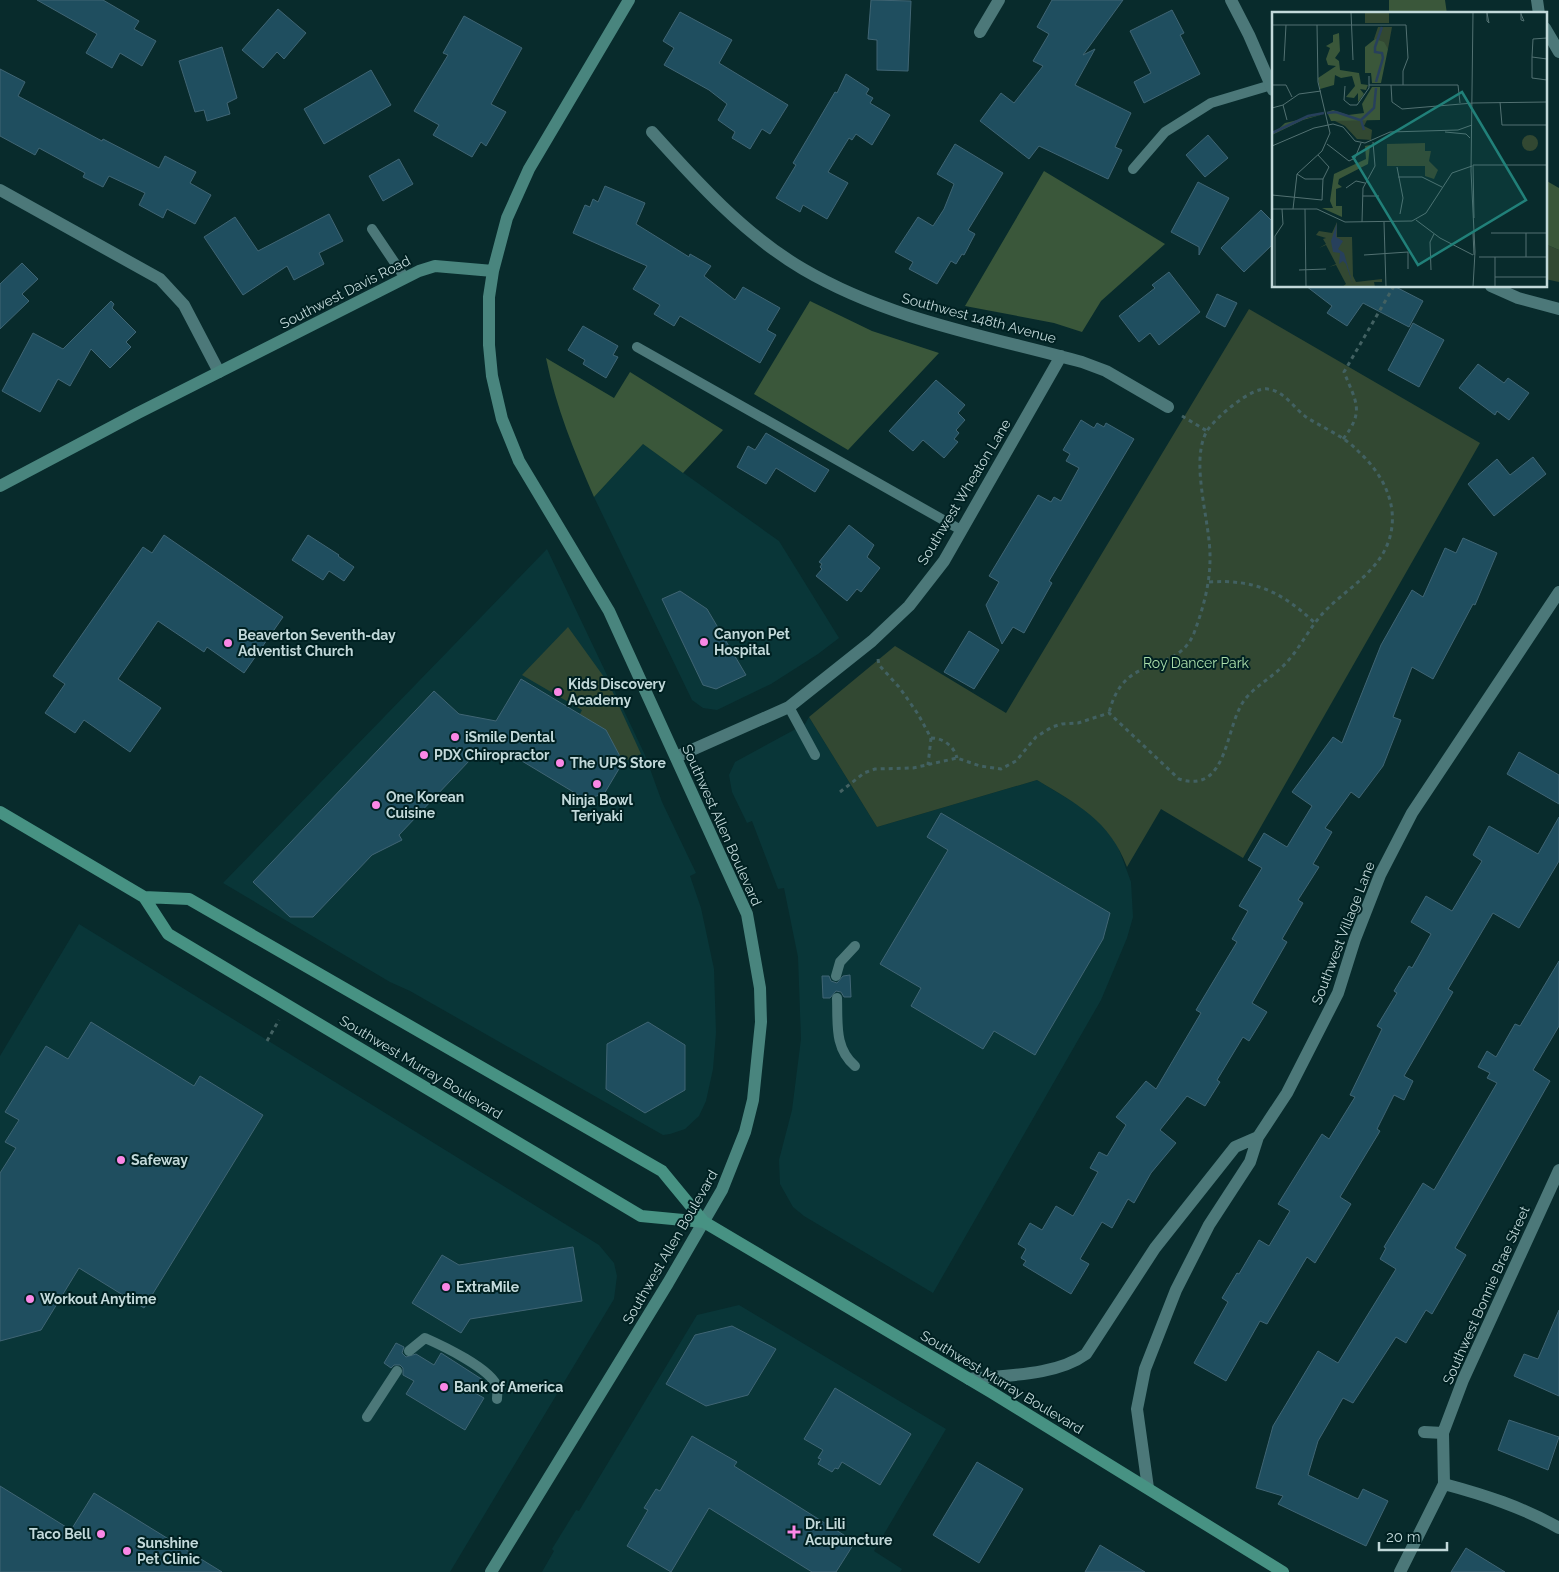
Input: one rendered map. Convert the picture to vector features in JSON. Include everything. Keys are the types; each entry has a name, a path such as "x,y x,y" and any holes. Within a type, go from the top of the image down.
{"main road":[{"name":"Southwest Murray Boulevard","path":"0,812 144,897 168,934 641,1216 704,1222"},
{"name":"Southwest Murray Boulevard","path":"144,897 189,899 662,1171 704,1222 969,1379 1283,1572"}],"street":[{"path":"493,271 500,240 516,195 629,0"},
{"path":"980,32 999,0"},
{"path":"1231,0 1249,35 1272,88"},
{"path":"1546,30 1559,52"},
{"name":"Southwest 148th Avenue","path":"652,132 686,170 749,229 804,269 880,306 930,323 1060,356 1106,371 1168,407"},
{"path":"0,190 160,279 184,305 219,372"},
{"name":"Southwest Davis Road","path":"0,486 405,278 435,266 493,271"},
{"name":"Southwest Allen Boulevard","path":"491,1572 704,1222 731,1170 745,1132 753,1100 761,1022 760,988 747,914 609,612 519,461 502,419 492,376 489,345 489,314 493,271"},
{"path":"1496,288 1518,298 1559,309"},
{"name":"Southwest Wheaton Lane","path":"676,757 789,707 875,638 909,606 944,561 1060,356"},
{"name":"Southwest Village Lane","path":"1148,1488 1137,1409 1145,1369 1176,1290 1209,1225 1250,1162 1258,1137 1287,1094 1338,993 1355,939 1380,875 1412,813 1559,592"},
{"path":"969,1379 1057,1368 1074,1362 1086,1354 1155,1248 1235,1147 1258,1137"},
{"name":"Southwest Bonnie Brae Street","path":"1400,1572 1444,1484 1443,1433 1463,1380 1559,1170"},
{"path":"1424,1432 1443,1433"},
{"path":"1444,1484 1497,1498 1532,1512 1559,1528"}],"lane":[{"path":"1133,168 1165,132 1211,103 1272,88"},
{"path":"372,229 405,278"},
{"path":"637,347 962,530"},
{"path":"789,707 815,754"},
{"path":"836,976 840,962 855,946"},
{"path":"837,998 839,1042 843,1053 855,1066"},
{"path":"409,1350 425,1338 442,1345 486,1372 497,1386 497,1399"},
{"path":"367,1416 397,1371"}],"path":[{"path":"1343,440 1358,411 1344,372 1393,288"},
{"path":"1267,389 1279,393 1306,416 1358,450 1380,476 1389,496 1394,518 1383,554 1374,567 1315,622 1296,651 1284,664 1247,697 1237,712 1222,760 1207,778 1189,782 1179,779 1109,713 1118,687 1131,674 1180,654 1191,639 1209,582 1209,534 1200,462 1207,431 1243,398 1255,390 1267,389"},
{"path":"1168,407 1207,431"},
{"path":"1209,582 1243,581 1263,587 1303,611 1315,622"},
{"path":"875,638 880,665 899,687 918,714 931,738 928,765"},
{"path":"840,792 864,773 875,769 928,765 957,758 986,767 1001,769 1016,760 1036,737 1052,727 1078,723 1109,713"},
{"path":"931,738 945,742 956,752 957,758"},
{"path":"267,1041 288,1005"}],"shaded area":[{"path":"643,444 779,541 839,638 771,684 717,710 703,708 692,700 594,497"},
{"path":"547,549 645,755 662,802 696,873 690,876 701,908 714,969 716,1033 713,1069 706,1101 699,1116 685,1129 670,1134 663,1135 410,991 390,982 223,883"},
{"path":"809,717 877,827 1037,780 1080,806 1100,821 1117,844 1131,882 1133,917 1127,938 1101,1000 933,1293 804,1216 793,1207 780,1184 779,1160 792,1110 801,1039 798,957 784,888 778,889 752,821 747,823 732,792 729,775 735,762 805,724"},
{"path":"79,924 599,1245 614,1263 617,1276 614,1299 450,1572 0,1572 0,1056"},
{"path":"739,1305 946,1429 874,1551 902,1569 900,1572 542,1572 554,1551 552,1549 576,1510 579,1511 697,1315"}],"green space":[{"path":"1389,0 1445,0 1447,12 1389,12"},
{"path":"1044,171 1165,244 1101,301 1082,332 1054,323 965,306"},
{"path":"1546,181 1559,188 1559,250 1546,244"},
{"path":"1546,244 1559,250 1559,282 1546,279"},
{"path":"810,301 872,331 939,353 848,450 754,394"},
{"name":"Roy Dancer Park","path":"1249,309 1480,443 1243,858 1161,809 1127,867 1111,837 1091,815 1066,797 1037,780 877,827 809,717 895,646 1006,713"},
{"path":"546,358 614,398 630,372 723,430 683,473 643,444 594,497 566,429"},
{"path":"568,627 609,684 641,754 623,762 580,714 582,710 522,675"}],"building":[{"path":"37,0 103,0 139,21 134,29 156,41 142,66 120,53 112,68 86,53 97,34"},
{"path":"871,0 911,1 908,71 877,70 877,40 868,39"},
{"path":"1052,0 1123,0 1083,55 1095,49 1075,85 1131,113 1115,147 1122,150 1108,179 1039,146 1029,159 980,121 1001,93 1014,103 1043,66 1033,61 1049,34 1037,27"},
{"path":"278,9 306,33 284,59 277,52 263,68 242,50"},
{"path":"1172,10 1184,33 1180,35 1200,74 1144,103 1134,82 1151,73 1130,31"},
{"path":"680,12 732,40 719,63 788,105 770,134 762,129 750,149 732,138 735,132 718,120 727,104 709,90 664,65 674,48 663,41"},
{"path":"464,16 522,48 491,104 506,112 486,146 481,142 472,157 433,135 439,125 414,111 448,55 443,53"},
{"path":"222,47 237,98 227,103 230,114 207,121 204,110 195,112 179,61"},
{"path":"0,69 25,82 18,96 102,141 103,139 159,168 165,156 196,172 190,183 211,195 195,224 167,209 163,218 139,205 145,193 109,176 103,187 83,177 85,173 39,148 35,155 0,136"},
{"path":"371,70 391,105 324,144 304,109"},
{"path":"846,74 869,89 866,94 873,98 870,103 890,115 872,145 856,134 852,140 849,138 828,172 848,183 827,219 803,205 800,212 776,198 796,165 793,163 835,92 837,93"},
{"path":"1208,135 1228,158 1205,177 1186,155"},
{"path":"955,144 1003,173 968,230 975,234 964,255 962,254 956,264 951,261 937,284 909,269 913,262 895,252 918,217 933,226 944,209 954,184 937,174"},
{"path":"399,159 413,184 383,201 369,176"},
{"path":"1198,182 1229,198 1199,255 1199,247 1171,232"},
{"path":"605,186 645,203 636,224 689,257 690,254 711,266 704,276 735,300 743,287 780,308 767,330 776,335 760,363 680,316 674,326 654,314 660,305 633,289 647,266 573,233 585,205 590,207 593,199 598,202"},
{"path":"1261,210 1272,221 1272,245 1244,272 1221,248"},
{"path":"329,214 343,241 319,253 324,264 294,280 287,266 243,295 204,237 235,217 258,251"},
{"path":"22,263 38,279 22,294 29,301 0,329 0,284"},
{"path":"1169,272 1200,312 1159,345 1150,333 1139,342 1119,316 1155,288 1152,285"},
{"path":"1309,288 1398,288 1423,301 1409,327 1363,303 1347,326 1327,313 1332,306"},
{"path":"1217,294 1237,303 1225,327 1206,317"},
{"path":"111,301 114,304 112,308 136,332 126,342 131,347 110,368 91,349 70,386 58,379 40,412 2,391 33,333 63,349"},
{"path":"1413,323 1444,340 1419,387 1388,370"},
{"path":"583,326 618,346 613,355 618,357 606,378 583,364 585,360 568,350"},
{"path":"1478,364 1504,383 1508,378 1529,393 1509,420 1497,411 1495,415 1459,388"},
{"path":"936,380 965,405 958,413 965,420 956,430 959,433 954,439 958,442 944,458 923,440 913,451 889,431"},
{"path":"1081,420 1094,428 1097,423 1104,427 1106,423 1134,439 1049,581 1052,583 1024,633 1013,627 1002,644 986,605 999,582 989,576 1038,495 1051,502 1054,497 1061,501 1079,468 1066,461 1070,454 1063,450"},
{"path":"766,433 829,470 815,492 776,468 766,484 737,467 748,446 755,450"},
{"path":"1533,457 1546,474 1494,516 1468,484 1497,459 1510,475"},
{"path":"849,525 874,545 867,557 880,568 861,592 857,589 847,601 816,576 822,569 820,567 822,564 819,562"},
{"name":"Beaverton Seventh-day Adventist Church","path":"164,535 283,617 244,673 207,647 204,652 158,621 118,679 161,708 130,752 84,720 75,733 45,713 65,684 53,676 143,547 152,553"},
{"path":"308,535 354,567 344,581 329,571 323,580 292,560"},
{"path":"1463,538 1497,553 1475,605 1473,604 1433,679 1412,667 1393,717 1401,720 1383,766 1359,798 1351,792 1325,828 1332,832 1313,864 1319,867 1298,900 1303,903 1282,939 1287,942 1252,1003 1267,1012 1249,1041 1243,1037 1217,1080 1220,1082 1205,1106 1187,1096 1160,1130 1176,1143 1151,1173 1134,1203 1128,1199 1112,1228 1102,1222 1080,1259 1089,1264 1071,1294 1023,1265 1026,1261 1021,1258 1026,1249 1018,1244 1030,1223 1042,1230 1056,1206 1073,1216 1098,1172 1090,1168 1099,1152 1107,1156 1126,1125 1116,1117 1146,1081 1156,1089 1201,1013 1196,1010 1237,942 1232,939 1248,911 1239,906 1262,868 1248,860 1264,833 1287,847 1312,806 1292,792 1333,737 1342,743 1381,645 1412,590 1423,597 1445,548 1456,553"},
{"name":"Canyon Pet Hospital","path":"680,591 707,609 746,675 716,689 703,685 662,599"},
{"path":"969,631 999,650 974,689 944,672"},
{"path":"521,679 606,730 623,762 604,794 585,799 507,752 470,760 399,835 402,840 372,855 313,917 290,917 253,882 434,691 459,714 496,721"},
{"path":"1519,752 1559,775 1559,804 1507,774"},
{"path":"941,813 1110,913 1103,939 1035,1055 994,1031 983,1049 911,1006 921,988 880,964 948,850 927,837"},
{"path":"1559,817 1559,861 1519,928 1493,913 1448,989 1453,992 1404,1076 1413,1081 1404,1100 1394,1095 1377,1129 1380,1131 1340,1197 1351,1204 1315,1263 1307,1257 1267,1324 1260,1321 1226,1381 1194,1363 1228,1302 1222,1298 1237,1273 1239,1274 1259,1240 1269,1246 1290,1211 1278,1204 1322,1134 1329,1139 1355,1097 1350,1095 1382,1029 1377,1026 1397,993 1394,991 1409,966 1412,968 1431,934 1411,922 1426,896 1452,911 1482,861 1473,855 1489,826 1538,854"},
{"path":"1559,961 1559,1026 1533,1070 1550,1081 1455,1248 1466,1255 1432,1314 1426,1310 1406,1343 1396,1337 1353,1403 1343,1398 1318,1441 1308,1475 1358,1499 1363,1489 1388,1501 1366,1546 1278,1504 1283,1496 1256,1488 1273,1426 1318,1351 1338,1363 1396,1269 1380,1259 1386,1248 1384,1247 1423,1183 1434,1190 1497,1083 1487,1078 1490,1073 1478,1067 1487,1051 1496,1057 1515,1024 1520,1026"},
{"path":"850,975 851,997 844,997 841,992 836,991 830,998 823,998 822,976 829,976 831,981 837,983 843,976"},
{"name":"Safeway","path":"91,1022 194,1086 200,1076 263,1115 144,1308 79,1268 41,1330 0,1341 0,1173 16,1148 5,1142 19,1120 5,1112 46,1046 68,1059"},
{"path":"648,1022 685,1045 685,1090 645,1113 606,1089 607,1044"},
{"path":"573,1247 582,1301 470,1319 461,1333 412,1303 442,1255 459,1265"},
{"path":"1559,1310 1559,1396 1514,1376 1524,1354 1538,1359"},
{"path":"732,1326 776,1349 748,1395 706,1406 666,1384 695,1335"},
{"name":"Bank of America","path":"396,1343 404,1347 402,1353 406,1357 416,1354 434,1365 441,1353 483,1380 475,1393 484,1398 465,1430 406,1394 414,1381 403,1375 403,1368 400,1365 394,1365 391,1368 384,1363"},
{"path":"835,1388 911,1434 880,1485 842,1462 838,1469 835,1468 832,1472 818,1464 821,1459 818,1458 823,1450 804,1439"},
{"path":"1509,1420 1559,1437 1548,1470 1498,1450"},
{"path":"692,1436 737,1462 734,1466 855,1542 836,1572 812,1572 709,1508 671,1572 627,1546 648,1510 644,1508 656,1489 660,1491"},
{"path":"977,1462 1023,1489 979,1563 933,1535"},
{"path":"0,1486 71,1530 94,1493 222,1572 0,1572"},
{"path":"1100,1545 1145,1572 1085,1572"},
{"path":"1466,1548 1505,1572 1451,1572"}],"place":[{"name":"Canyon Pet Hospital","path":"704,642"},
{"name":"Beaverton Seventh-day Adventist Church","path":"228,643"},
{"name":"Kids Discovery Academy","path":"558,692"},
{"name":"iSmile Dental","path":"455,737"},
{"name":"PDX Chiropractor","path":"424,755"},
{"name":"The UPS Store","path":"560,763"},
{"name":"Ninja Bowl Teriyaki","path":"597,784"},
{"name":"One Korean Cuisine","path":"376,805"},
{"name":"Safeway","path":"121,1160"},
{"name":"ExtraMile","path":"446,1287"},
{"name":"Workout Anytime","path":"30,1299"},
{"name":"Bank of America","path":"444,1387"},
{"name":"Dr. Lili Acupuncture","path":"794,1532"},
{"name":"Taco Bell","path":"101,1534"},
{"name":"Sunshine Pet Clinic","path":"127,1551"}]}
